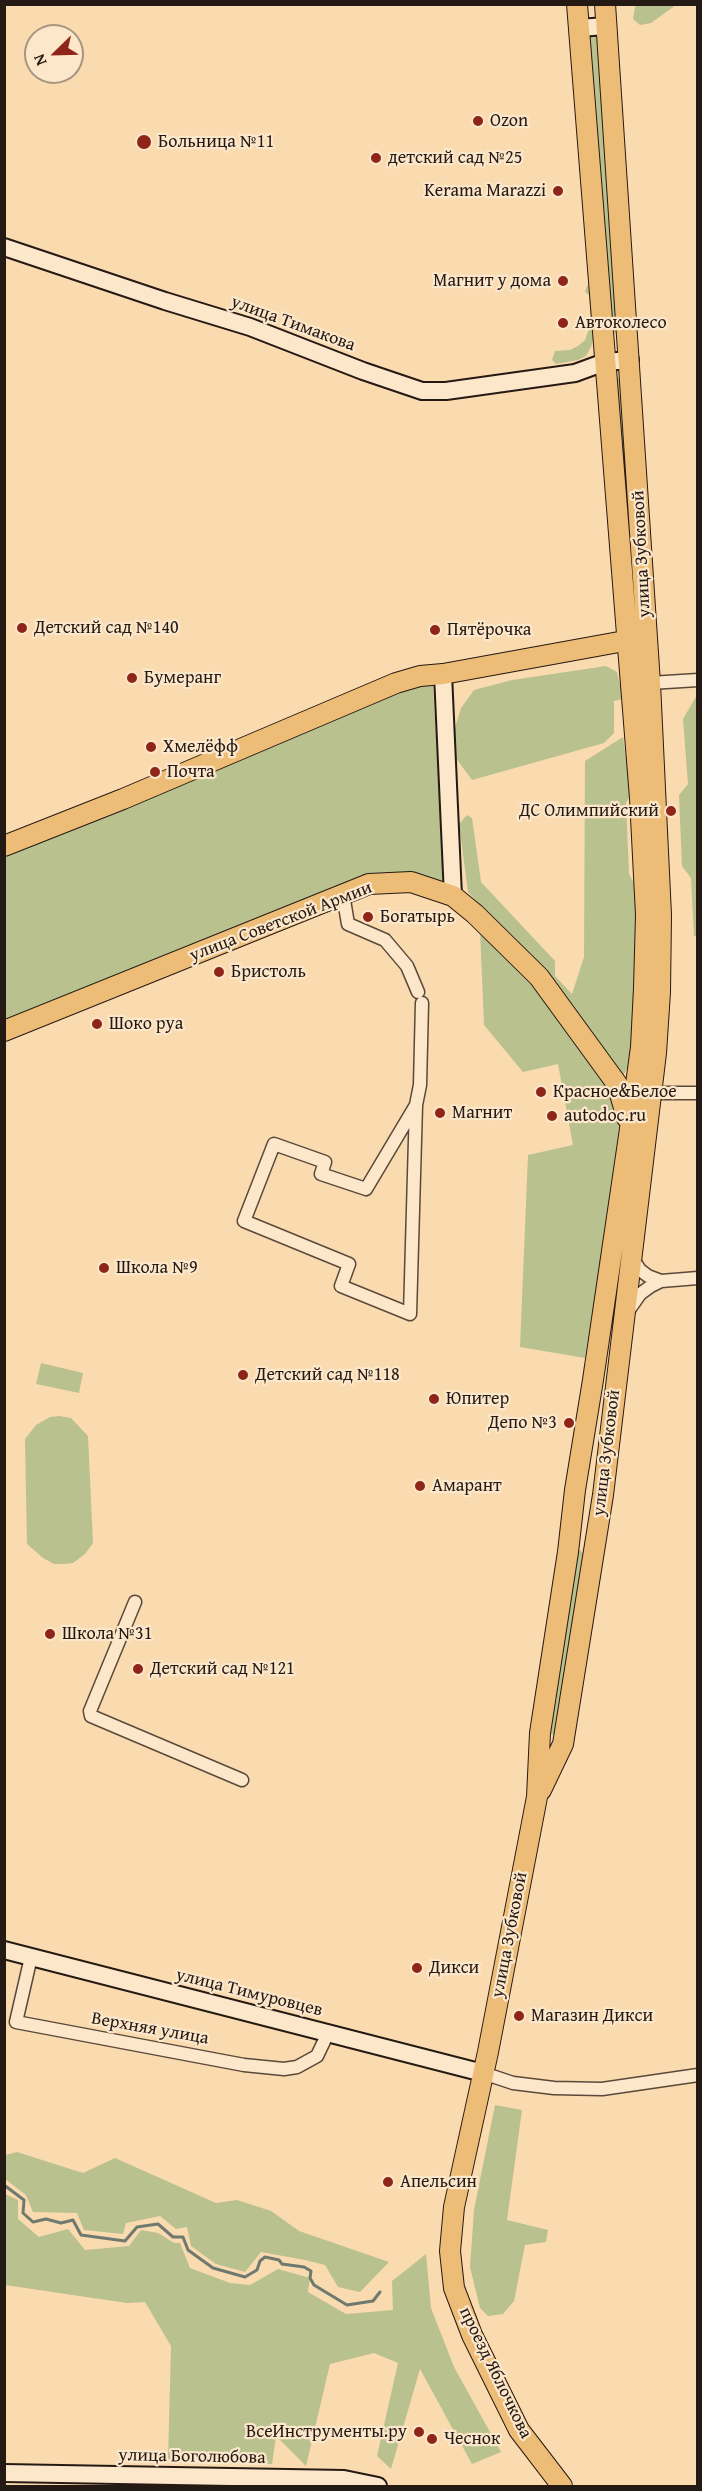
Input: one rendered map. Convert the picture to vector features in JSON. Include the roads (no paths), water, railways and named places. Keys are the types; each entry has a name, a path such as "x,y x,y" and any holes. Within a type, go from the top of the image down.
{"main road":[{"name":"улица Зубковой","path":"537,1797 563,1744 603,1496 632,1258 644,1098 658,1024 661,915 650,683 638,639 605,362 577,4"},
{"name":"улица Зубковой","path":"483,2073 537,1797 540,1733 568,1552 574,1490 596,1362 630,1127 644,1098 641,1047 646,915 630,360 605,4"},
{"path":"4,846 123,799 396,683 420,676 443,674 638,639"},
{"name":"улица Советской Армии","path":"4,1031 369,884 411,882 453,896 475,914 539,977 617,1084 630,1127"},
{"path":"617,1084 644,1098"},
{"path":"596,1362 598,1376 608,1378 618,1369"},
{"path":"574,1490 603,1496"},
{"path":"570,1523 577,1534 588,1536 598,1527"},
{"path":"568,1552 576,1545 587,1544 594,1554"},
{"path":"540,1733 545,1747 555,1750 563,1744"},
{"name":"проезд Яблочкова","path":"483,2073 454,2207 450,2251 454,2288 472,2335 519,2430 562,2487"}],"street":[{"path":"579,28 606,26"},
{"name":"улица Тимакова","path":"4,247 250,327 363,371 422,391 446,391 575,373 605,362 630,360"},
{"path":"443,674 453,896"},
{"path":"650,683 698,680"},
{"path":"343,894 348,924 385,940 407,966 420,997 420,1085 416,1105 410,1314 341,1286 349,1264 244,1221 274,1144 324,1162 321,1174 366,1189 416,1105"},
{"path":"644,1098 698,1093"},
{"path":"632,1258 640,1270 661,1281 698,1278"},
{"path":"626,1314 640,1294 661,1281"},
{"path":"135,1602 90,1711 91,1716 242,1780"},
{"name":"улица Тимуровцев","path":"4,1950 483,2073"},
{"name":"Верхняя улица","path":"31,1957 16,2022 244,2065 284,2069 297,2067 317,2056 328,2033"},
{"path":"483,2073 513,2083 566,2089 602,2089 698,2075"},
{"name":"улица Боголюбова","path":"4,2473 344,2479 378,2487"}],"waterway":[{"path":"4,2185 24,2200 23,2213 33,2222 46,2219 61,2223 73,2220 81,2235 125,2241 137,2227 158,2224 173,2237 183,2237 188,2250 213,2268 245,2277 257,2270 260,2261 265,2257 311,2271 310,2278 314,2285 347,2305 373,2301 380,2292"}],"place":[{"name":"Ozon","path":"478,121"},
{"name":"Больница №11","path":"144,142"},
{"name":"детский сад №25","path":"376,158"},
{"name":"Kerama Marazzi","path":"558,191"},
{"name":"Магнит у дома","path":"563,281"},
{"name":"Автоколесо","path":"563,323"},
{"name":"Детский сад №140","path":"22,628"},
{"name":"Пятёрочка","path":"435,630"},
{"name":"Бумеранг","path":"132,678"},
{"name":"Хмелёфф","path":"151,747"},
{"name":"Почта","path":"155,772"},
{"name":"ДС Олимпийский","path":"671,811"},
{"name":"Богатырь","path":"368,917"},
{"name":"Бристоль","path":"219,972"},
{"name":"Шоко руа","path":"97,1024"},
{"name":"Красное&Белое","path":"541,1092"},
{"name":"Магнит","path":"440,1113"},
{"name":"autodoc.ru","path":"552,1116"},
{"name":"Школа №9","path":"104,1268"},
{"name":"Детский сад №118","path":"243,1375"},
{"name":"Юпитер","path":"434,1399"},
{"name":"Депо №3","path":"569,1423"},
{"name":"Амарант","path":"420,1486"},
{"name":"Школа №31","path":"50,1634"},
{"name":"Детский сад №121","path":"138,1669"},
{"name":"Дикси","path":"417,1968"},
{"name":"Магазин Дикси","path":"519,2016"},
{"name":"Апельсин","path":"388,2182"},
{"name":"ВсеИнструменты.ру","path":"419,2432"},
{"name":"Чеснок","path":"432,2439"}]}
